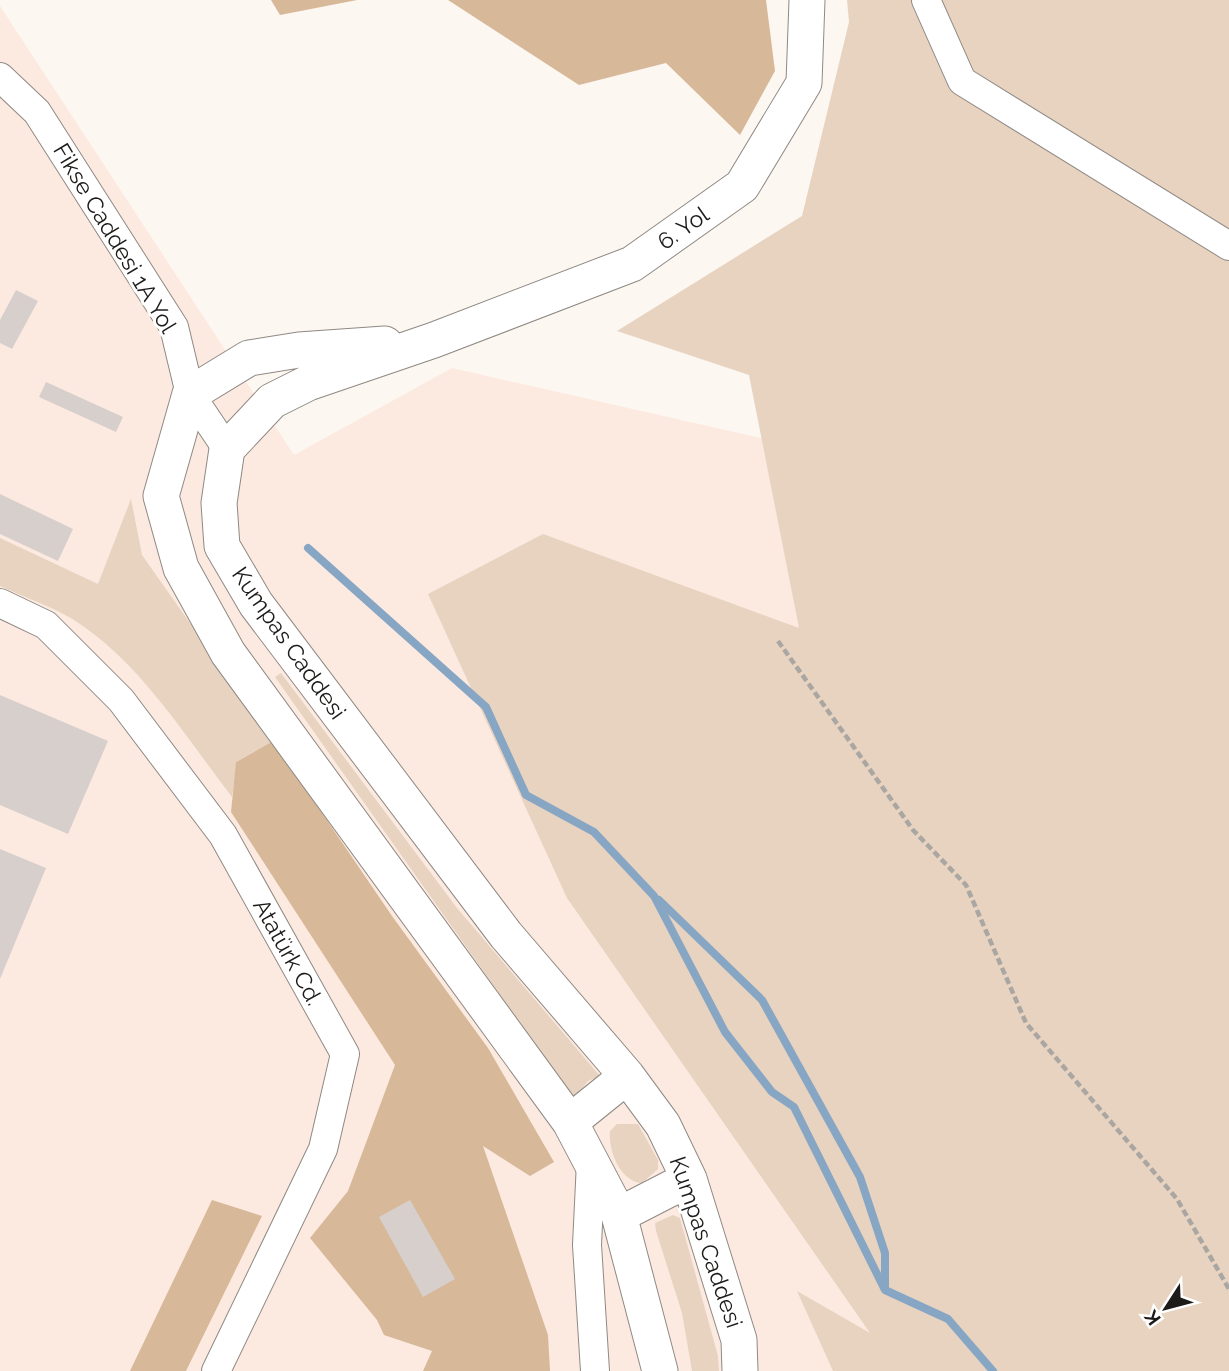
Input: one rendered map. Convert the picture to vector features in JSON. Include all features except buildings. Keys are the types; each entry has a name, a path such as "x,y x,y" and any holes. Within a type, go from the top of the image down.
{"main road":[{"name":"6. Yol","path":"434,340 632,264 742,186 804,83 807,0"},
{"path":"434,340 299,350 249,358 190,394 161,496 181,568 228,653 570,1122 619,1215 660,1371"},
{"path":"227,449 272,401 308,383 434,340"},
{"name":"Kumpas Caddesi","path":"227,449 219,503 222,546 256,604 506,935 627,1076 663,1125 688,1180 739,1340 740,1371"},
{"path":"570,1122 627,1076"},
{"path":"619,1215 688,1180"}],"street":[{"path":"926,0 962,81 1229,246"},
{"name":"Fikse Caddesi 1A Yol","path":"0,77 37,112 174,327 190,394 227,449"},
{"name":"Atatürk Cd.","path":"0,603 46,625 121,701 223,835 345,1054 323,1149 216,1371"},
{"path":"591,1161 587,1245 595,1371"},
{"path":"587,1245 619,1215"}],"path":[{"path":"778,640 913,830 967,885 1026,1023 1177,1199 1229,1289"}],"shaded area":[{"path":"271,0 357,0 280,15"},
{"path":"448,0 766,0 775,71 740,135 666,63 579,85"},
{"path":"847,0 1229,0 1229,1371 833,1371 797,1291 870,1333 567,898 428,594 543,534 799,628 749,375 617,331 802,216 849,22"},
{"path":"0,6 294,455 452,368 871,463 1229,1371 0,1371"},
{"path":"131,499 142,555 273,741 237,761 232,797 160,701 120,657 74,620 0,586 0,538 98,584"},
{"path":"281,673 457,908 600,1076 588,1081 574,1099 275,677"},
{"path":"273,741 392,916 488,1048 554,1162 530,1176 483,1146 548,1335 550,1371 423,1371 432,1351 384,1335 377,1320 310,1238 348,1191 395,1065 231,812 236,762"},
{"path":"617,1124 638,1124 658,1160 658,1169 642,1183 627,1177 613,1156 610,1131"},
{"path":"212,1200 262,1216 186,1371 130,1371"},
{"path":"673,1215 680,1218 718,1356 719,1371 692,1371 682,1313 655,1223"}],"waterway":[{"path":"308,548 486,707 526,795 594,832 654,896 725,1032 772,1092 794,1107 885,1290 948,1319 993,1371"},
{"path":"659,900 762,1000 860,1177 885,1253 885,1286"}]}
